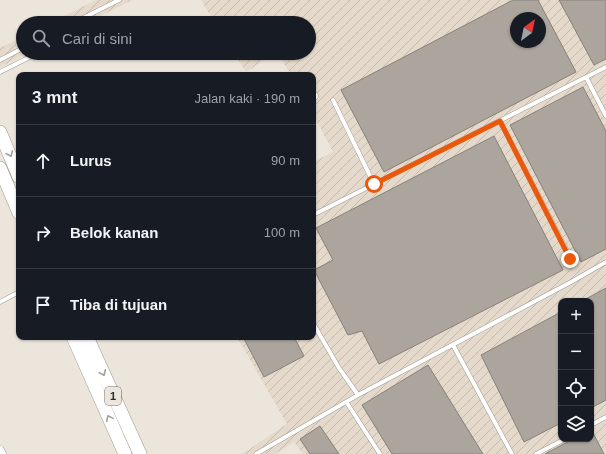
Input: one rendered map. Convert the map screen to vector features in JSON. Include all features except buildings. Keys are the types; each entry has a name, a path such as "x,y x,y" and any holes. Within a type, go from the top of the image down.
{"highway":[{"path":"0,132 16,170"},
{"path":"0,168 16,206"},
{"name":"1","path":"74,340 124,454"},
{"name":"1","path":"88,340 140,454"}],"street":[{"path":"0,450 2,454"}],"lane":[{"path":"87,16 119,0"},
{"path":"0,60 16,52"},
{"path":"0,72 24,60"},
{"path":"316,213 606,67"},
{"path":"586,77 606,116"},
{"path":"333,100 374,184"},
{"path":"500,121 570,259"},
{"path":"256,454 347,403 358,395 606,262"},
{"path":"0,302 16,294"},
{"path":"316,327 339,368 358,395"},
{"path":"453,345 512,454"},
{"path":"347,403 380,454"},
{"path":"594,423 606,417"},
{"path":"536,454 558,442"}],"shaded area":[{"path":"96,0 132,0 101,16 64,16"},
{"path":"201,0 606,0 606,454 303,454 294,442 275,454 242,454 287,424 239,340 316,340 316,160 333,152 316,120 316,72 289,72 281,60 316,60 316,16 211,16"},
{"path":"16,40 16,59 0,67 0,48"},
{"path":"238,60 264,60 246,72"}],"route":[{"path":"374,184 500,121 570,259"}]}
